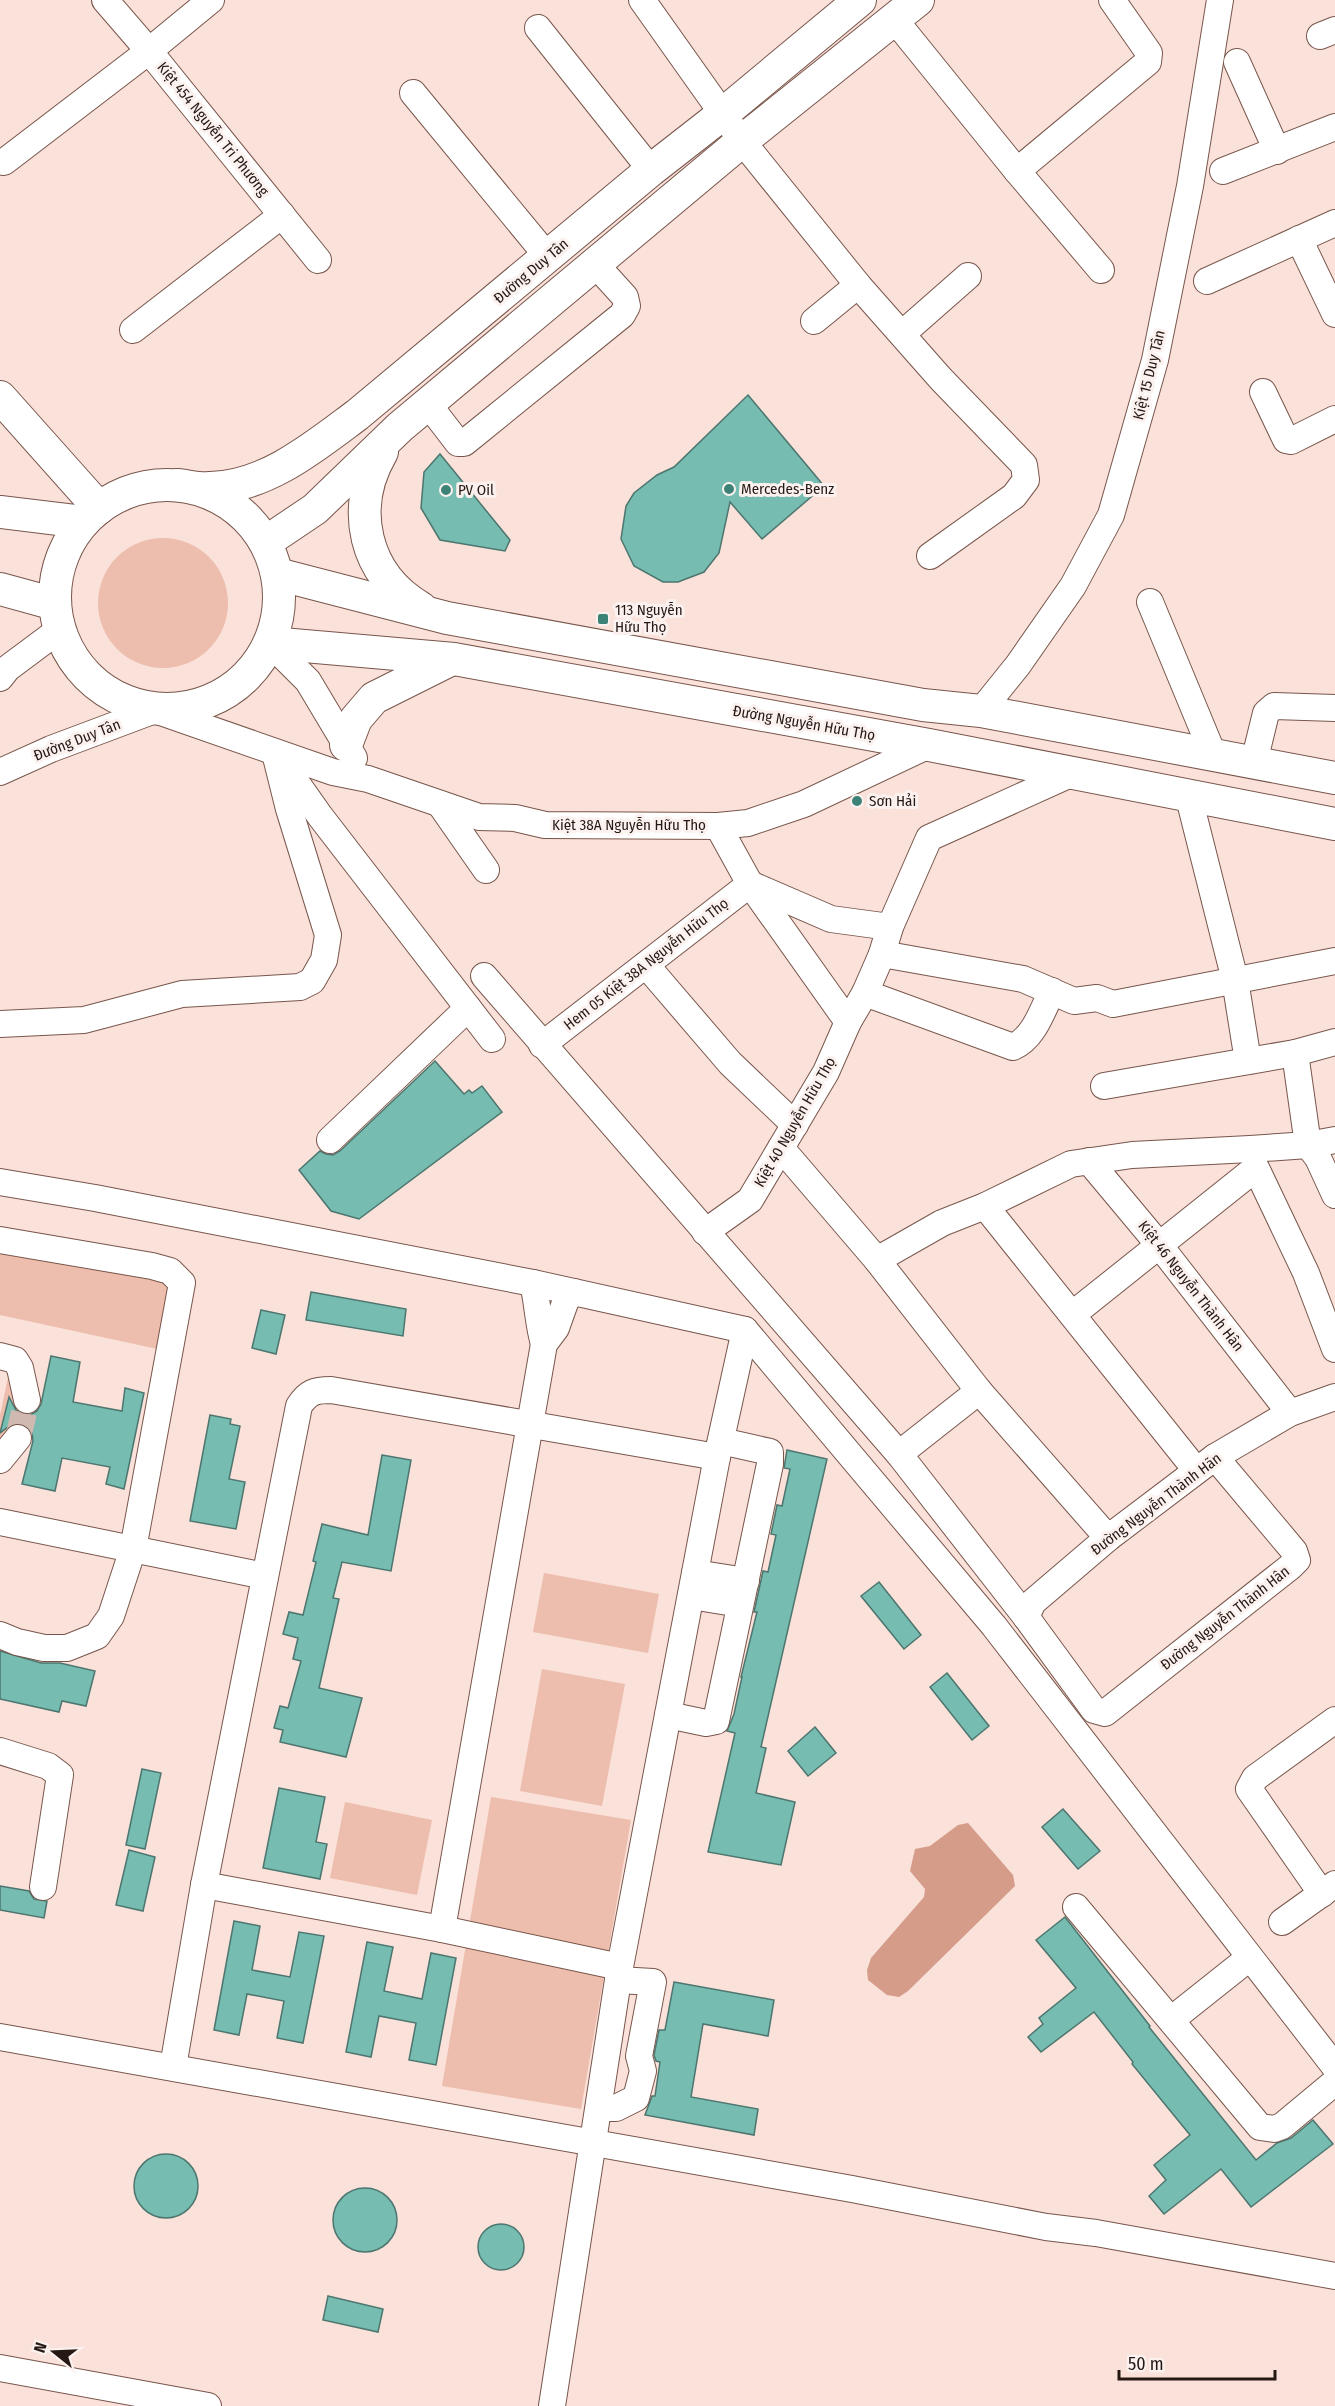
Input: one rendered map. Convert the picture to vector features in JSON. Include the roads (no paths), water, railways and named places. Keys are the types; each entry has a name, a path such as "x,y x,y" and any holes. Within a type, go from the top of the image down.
{"main road":[{"name":"Đường Duy Tân","path":"177,485 209,488 245,483 266,475 357,415 651,170 724,113 860,0"},
{"path":"266,542 315,509 400,427 742,141 918,0"},
{"path":"0,397 91,515"},
{"path":"400,427 391,437 372,469 366,487 364,505 368,542 384,575 397,590 411,602 447,618"},
{"path":"150,485 177,485 204,490 229,502 250,520 266,542 278,574 280,601 270,643 256,666 237,686 214,700 185,709 155,710 129,704 105,692 85,675 69,654 57,617 57,574 67,546 91,515 123,493 150,485"},
{"path":"0,512 91,515"},
{"path":"278,574 447,618 911,703 981,711 1335,778"},
{"path":"0,589 57,617"},
{"name":"Đường Nguyễn Hữu Thọ","path":"270,643 454,659 929,745 1335,824"},
{"path":"346,745 356,719 374,698 454,659"}],"street":[{"name":"Kiệt 454 Nguyễn Tri Phương","path":"105,0 318,260"},
{"path":"4,162 149,51 211,0"},
{"path":"642,0 742,141 858,285 941,380 1024,465 1026,480 1014,496 930,556"},
{"path":"1017,171 1148,62 1149,53 1112,0"},
{"name":"Kiệt 15 Duy Tân","path":"981,711 1018,664 1072,586 1111,515 1155,360 1190,186 1220,0"},
{"path":"894,19 1017,171 1101,270"},
{"path":"538,28 651,170"},
{"path":"1237,62 1276,151"},
{"path":"413,93 548,257"},
{"path":"1223,171 1335,127"},
{"path":"133,330 282,215"},
{"path":"1208,281 1335,223"},
{"path":"1299,239 1335,314"},
{"path":"428,404 458,443 464,443 622,315 627,306 625,297 596,265"},
{"path":"902,334 968,276"},
{"path":"813,321 858,285"},
{"path":"1263,392 1286,440 1291,441 1335,419"},
{"path":"1150,602 1213,754"},
{"path":"0,678 57,617"},
{"path":"270,643 308,681 368,779"},
{"path":"1254,762 1266,713 1274,706 1335,708"},
{"name":"Kiệt 38A Nguyễn Hữu Thọ","path":"155,710 275,753 333,772 368,779 479,817 515,818 545,825 718,826 748,823 804,804 929,745"},
{"name":"Đường Duy Tân","path":"0,772 51,749 155,710"},
{"path":"275,753 320,816 492,1039"},
{"path":"0,1024 84,1020 182,994 300,987 312,981 324,960 328,935 289,809 275,753"},
{"name":"Kiệt 40 Nguyễn Hữu Thọ","path":"705,1232 750,1200 826,1072 848,1022 865,993 882,954 890,927 929,838 1073,773"},
{"path":"1188,794 1235,980 1248,1061"},
{"path":"440,804 486,870"},
{"name":"Kiệt 38A Nguyễn Hữu Thọ","path":"718,826 750,884"},
{"path":"750,884 831,919 890,927"},
{"path":"750,884 848,1022"},
{"name":"Hem 05 Kiệt 38A Nguyễn Hữu Thọ","path":"543,1045 750,884"},
{"path":"882,954 1023,979 1074,1001 1097,998 1113,1004 1335,961"},
{"path":"645,965 730,1063 795,1125"},
{"path":"484,976 899,1454 1026,1617"},
{"path":"865,993 1012,1047 1024,1042 1052,991"},
{"path":"330,1140 468,1008"},
{"path":"1104,1086 1295,1053 1335,1042"},
{"path":"1295,1053 1308,1145 1318,1158 1335,1195"},
{"path":"877,1260 942,1223 985,1206 1071,1164 1132,1155 1308,1145 1335,1140"},
{"path":"781,1148 877,1260 979,1391 1108,1538"},
{"name":"Kiệt 46 Nguyễn Thành Hân","path":"1089,1161 1160,1246 1290,1413"},
{"path":"1073,1314 1256,1168 1306,1273 1335,1349"},
{"path":"0,1182 95,1198 533,1283 746,1330 994,1626 1335,2067"},
{"path":"985,1206 1073,1314 1206,1463"},
{"path":"0,1240 152,1266 170,1271 182,1283 133,1549 111,1616 97,1636 67,1648 44,1648 17,1642 0,1635"},
{"path":"533,1283 537,1300 537,1322 544,1344"},
{"path":"442,1929 544,1344 556,1328 566,1300 574,1292"},
{"path":"552,2406 619,1973 719,1449 746,1330"},
{"path":"0,1356 15,1360 20,1368 27,1400"},
{"path":"173,2067 204,1885 299,1406 304,1397 314,1390 331,1390 529,1424 719,1449 770,1452 770,1464 716,1722 668,1715"},
{"path":"899,1454 979,1391"},
{"name":"Đường Nguyễn Thành Hãn","path":"1026,1617 1033,1602 1108,1538 1206,1463 1290,1413 1335,1397"},
{"path":"0,1460 18,1438"},
{"name":"Đường Nguyễn Thành Hân","path":"1026,1617 1094,1710 1106,1713 1290,1568 1297,1560 1294,1551 1206,1463"},
{"path":"0,1522 265,1576"},
{"path":"693,1584 743,1592"},
{"path":"1282,1922 1328,1889 1249,1789 1255,1778 1335,1720"},
{"path":"0,1750 48,1766 60,1775 43,1887"},
{"path":"204,1885 442,1929 653,1982 641,2044 643,2071 636,2098 616,2108 599,2108"},
{"path":"1076,1908 1260,2127 1274,2129 1282,2126 1335,2082"},
{"path":"1171,2020 1249,1958"},
{"path":"611,2026 641,2044"},
{"path":"0,2037 852,2189 1046,2227 1096,2233 1335,2276"},
{"path":"607,2053 641,2044"},
{"path":"0,2368 208,2406"}],"tunnel":[{"path":"18,1438 27,1400"}],"place":[{"name":"Mercedes-Benz","path":"729,489"},
{"name":"PV Oil","path":"446,490"},
{"name":"113 Nguyễn Hữu Thọ","path":"603,619"},
{"name":"Sơn Hải","path":"857,801"}]}
